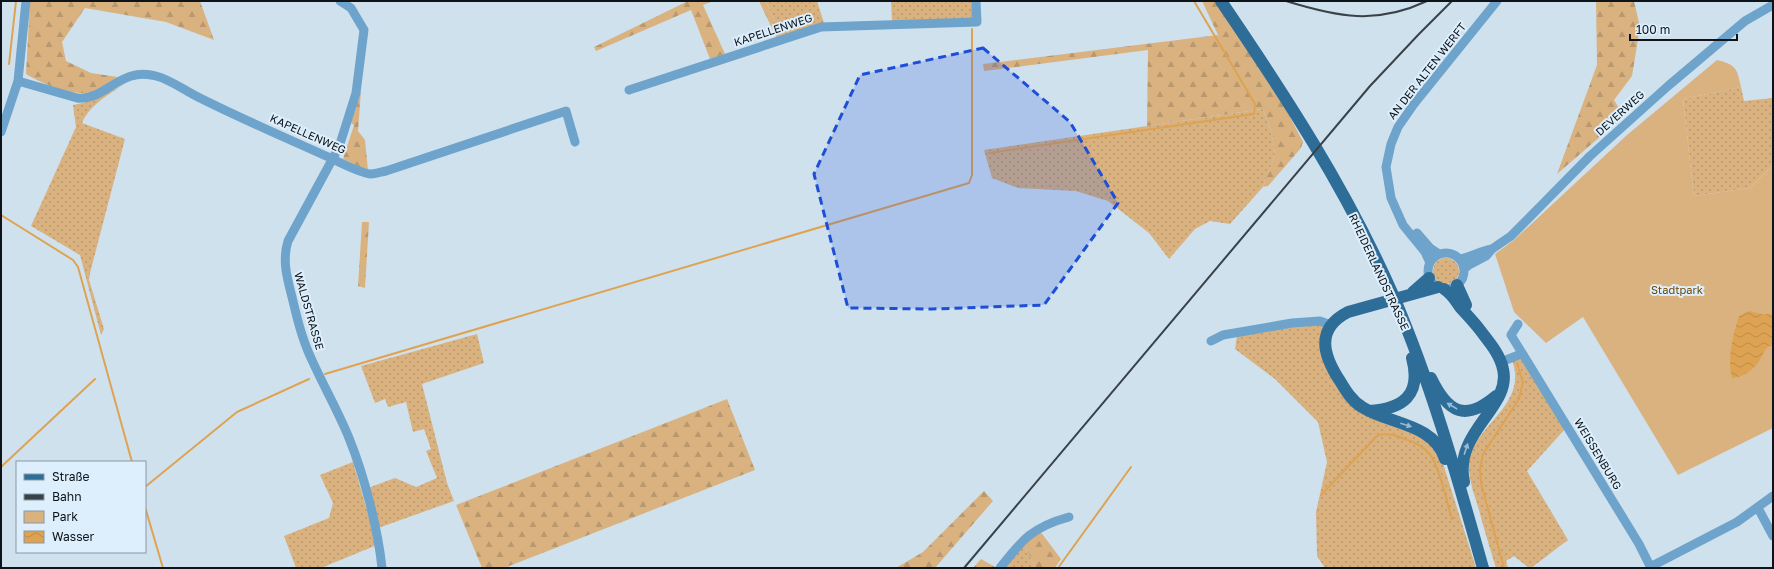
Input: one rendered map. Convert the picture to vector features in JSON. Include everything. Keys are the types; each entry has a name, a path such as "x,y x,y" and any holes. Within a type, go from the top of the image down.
{"main road":[{"name":"RHEIDERLANDSTRASSE","path":"1221,1 1311,137 1349,206 1395,300 1422,370 1464,501 1483,568"},
{"path":"1457,479 1450,474 1444,454 1426,434 1413,427 1369,411 1354,402 1330,365 1325,349 1325,341 1331,325 1339,317 1348,312 1409,295 1421,287 1437,285 1450,292 1460,308 1469,315"},
{"path":"1457,285 1469,315 1501,362 1504,378 1494,406 1470,439 1465,450 1462,468 1466,491 1464,501"},
{"path":"1369,411 1392,408 1401,403 1410,393 1415,377 1409,348 1410,337"},
{"path":"1422,370 1431,377 1443,400 1452,408 1460,410 1477,409 1499,394"}],"street":[{"path":"1,132 18,81 26,1"},
{"name":"WALDSTRASSE","path":"340,1 351,8 364,30 356,93 339,147 288,241 285,251 285,271 299,327 310,358 352,446 380,545 382,568"},
{"name":"KAPELLENWEG","path":"629,90 821,27 977,22 976,1"},
{"name":"AN DER ALTEN WERFT","path":"1430,263 1425,252 1403,225 1389,188 1386,167 1391,144 1398,127 1414,104 1497,1"},
{"name":"DEVERWEG","path":"1464,269 1486,256 1492,249 1511,236 1590,156 1668,86 1746,21 1773,5"},
{"name":"KAPELLENWEG","path":"18,81 77,98 86,99 96,95 116,82 131,76 144,74 156,76 200,99 332,159 370,174 386,171 566,111 575,142"},
{"name":"AN DER ALTEN WERFT","path":"1396,208 1430,248 1439,254"},
{"name":"DEVERWEG","path":"1460,259 1492,249"},
{"path":"1450,253 1460,259 1464,269 1461,281 1457,285 1437,285 1428,268 1430,263 1439,254 1450,253"},
{"path":"1211,341 1223,335 1241,331 1298,322 1320,321 1331,325"},
{"name":"WEISSENBURG","path":"1518,324 1511,335 1521,354 1639,544 1651,567"},
{"path":"1501,362 1521,354"},
{"path":"1651,567 1737,522 1773,496"},
{"path":"1758,508 1773,536"},
{"path":"1000,568 1025,538 1038,529 1056,520 1068,517"}],"highlighted area":[{"path":"983,48 1070,122 1118,203 1044,305 932,309 848,308 814,174 860,75"}],"green space":[{"path":"30,1 200,1 214,40 166,22 85,8 62,42 66,61 91,73 118,77 91,92 76,93 48,85 26,74"},
{"path":"688,1 713,1 703,5 725,54 710,59 691,10 596,51 594,47"},
{"path":"759,1 766,1 781,36 776,37"},
{"path":"766,1 817,1 824,23 781,36"},
{"path":"891,1 974,1 974,20 892,22"},
{"path":"1202,1 1216,1 1288,113 1303,142 1301,148 1268,186 1263,187 1275,155 1272,134 1263,109 1147,126 1148,50 984,71 983,64 1218,35"},
{"path":"1596,1 1634,1 1640,27 1632,76 1614,100 1624,116 1557,174 1597,65"},
{"name":"Stadtpark","path":"1717,60 1729,64 1735,69 1741,87 1683,99 1694,196 1750,188 1773,165 1773,428 1678,475 1583,317 1546,343 1514,312 1495,254 1514,240 1627,135"},
{"path":"126,83 107,95 95,105 82,123 125,139 89,280 104,329 101,335 80,255 31,226 76,127 73,105 80,104 107,94"},
{"path":"1741,87 1744,101 1773,98 1773,165 1750,188 1694,196 1683,99"},
{"path":"361,91 358,131 365,140 368,171 343,159 354,125 351,123"},
{"path":"1263,109 1272,134 1275,155 1263,187 1230,224 1210,221 1195,229 1169,259 1149,233 1108,201 1076,191 1018,188 992,178 984,150"},
{"path":"362,222 369,222 365,288 358,286"},
{"path":"1446,258 1455,262 1459,271 1455,280 1446,284 1437,280 1433,271 1437,262"},
{"path":"1311,324 1320,325 1325,328 1324,333 1349,402 1425,438 1441,457 1476,568 1325,568 1317,556 1316,512 1327,462 1318,422 1275,379 1235,349 1237,336"},
{"path":"477,334 484,363 422,384 447,483 454,501 378,528 368,488 395,478 416,487 437,478 426,451 431,449 424,429 413,432 406,402 388,407 385,399 375,403 361,366"},
{"path":"1521,359 1566,428 1527,471 1568,540 1531,568 1514,556 1506,561 1508,568 1496,568 1472,486 1469,474 1469,462 1473,449 1480,437 1507,403 1513,390 1515,376 1512,360"},
{"path":"727,399 755,470 504,568 482,568 456,505"},
{"path":"353,462 377,545 321,568 296,568 284,536 329,518 333,503 320,475"},
{"path":"984,491 993,501 935,568 896,568 923,552"},
{"path":"1040,531 1061,559 1055,568 1035,568 1024,543"},
{"path":"1024,543 1035,568 1004,568"},
{"path":"981,559 995,567 973,568"}],"water":[{"path":"1749,311 1762,314 1773,314 1773,345 1765,350 1757,364 1746,374 1732,378 1730,355 1735,331 1739,316"}],"waterway":[{"path":"9,64 16,1"},
{"path":"989,153 1254,114 1255,104 1194,1"},
{"path":"972,6 972,17"},
{"path":"325,374 969,183 972,175 972,29"},
{"path":"1,215 73,260 78,267 132,461"},
{"path":"1504,568 1481,483 1480,469 1483,454 1519,399 1523,383 1517,363"},
{"path":"1,467 95,379"},
{"path":"146,486 237,412 309,379"},
{"path":"1321,495 1378,435 1385,434 1398,436 1423,448 1431,456 1440,477 1452,519"},
{"path":"1058,568 1131,467"},
{"path":"146,510 163,568"}],"railway":[{"path":"1286,1 1323,11 1357,16 1374,16 1391,13 1408,9 1427,1"},
{"path":"964,568 1370,86 1452,1"}]}
